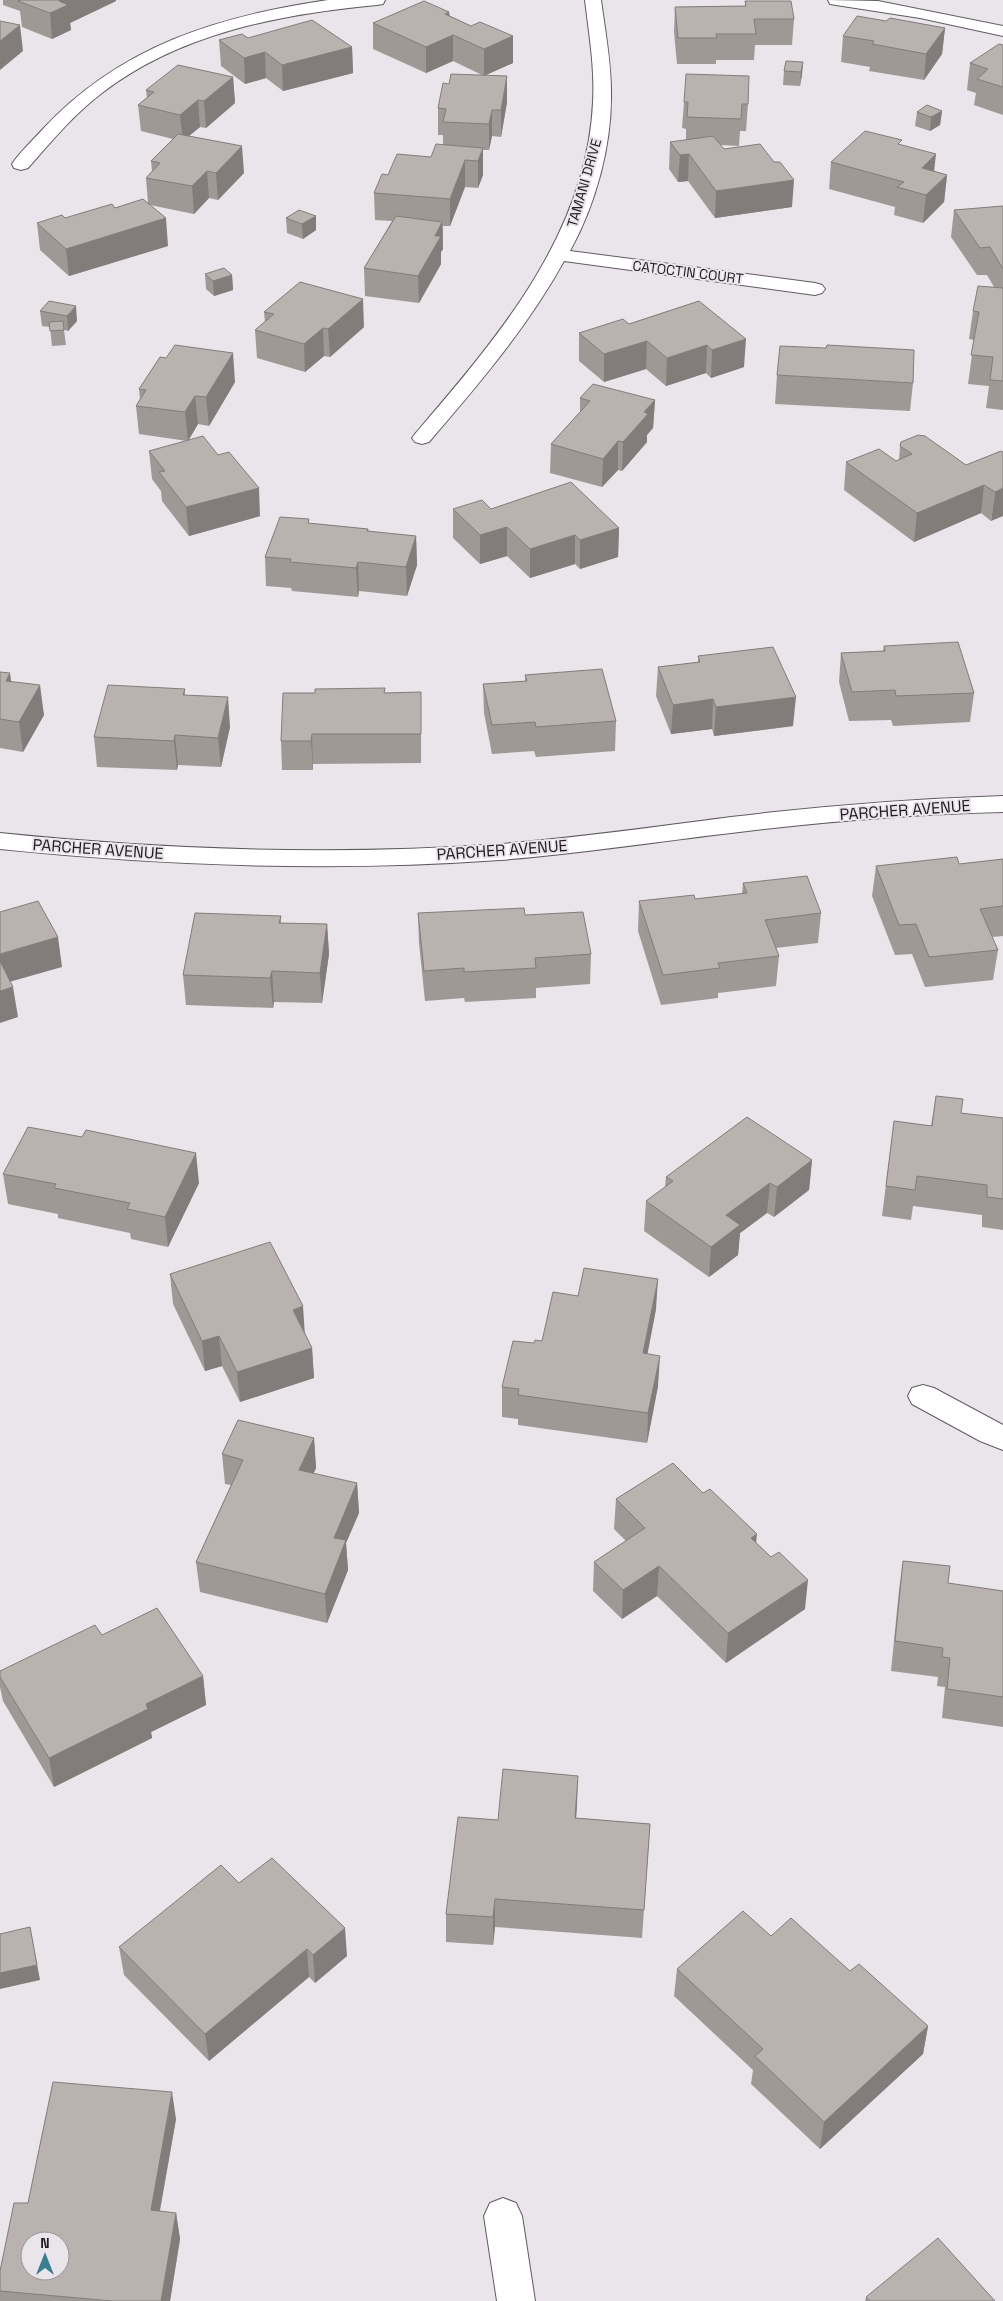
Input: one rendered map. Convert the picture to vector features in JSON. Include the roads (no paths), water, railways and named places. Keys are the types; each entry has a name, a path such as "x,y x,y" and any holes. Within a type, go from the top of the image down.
{"street":[{"path":"21,164 60,122 96,89 121,72 162,50 210,32 262,17 317,7 377,0"},
{"name":"TAMANI DRIVE","path":"422,438 487,362 538,292 560,255 579,213 596,151 602,106 601,62 593,0"},
{"path":"836,0 939,16 1003,31"},
{"name":"CATOCTIN COURT","path":"560,255 815,289"},
{"name":"PARCHER AVENUE","path":"0,840 78,850 243,858 407,857 570,846 853,812 1003,804"},
{"path":"923,1396 1003,1438"},
{"path":"503,2216 516,2301"}]}
